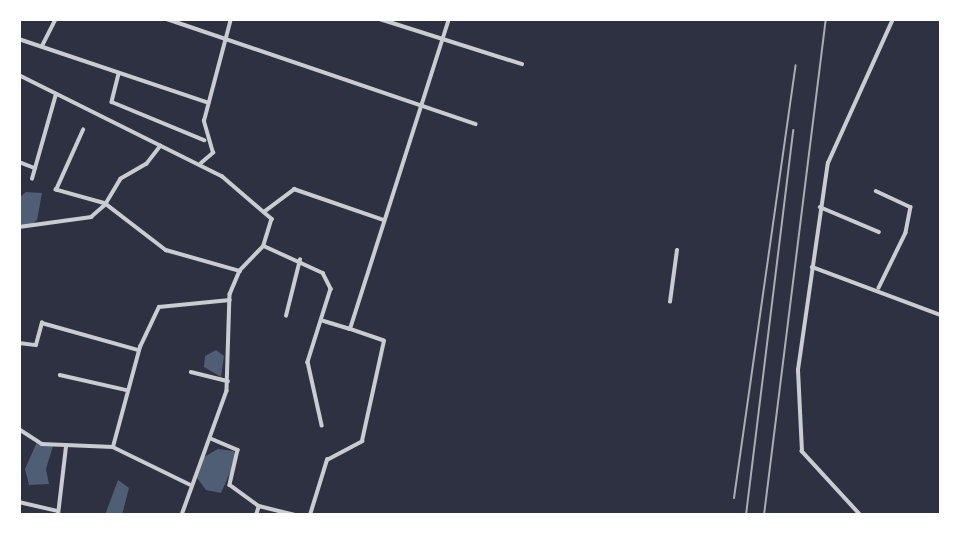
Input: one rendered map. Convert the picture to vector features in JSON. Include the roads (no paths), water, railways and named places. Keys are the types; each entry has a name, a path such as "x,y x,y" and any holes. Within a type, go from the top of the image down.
{"street":[{"path":"42,46 56,19"},
{"path":"167,19 476,124"},
{"path":"204,140 209,103 232,19"},
{"path":"380,19 522,64"},
{"path":"350,329 449,19"},
{"path":"860,515 817,475 797,438 798,370 828,163 892,19"},
{"path":"19,40 209,103"},
{"path":"119,74 112,102 204,140 213,153 200,164"},
{"path":"19,75 200,164 272,219 264,246 240,271 230,300 228,381 212,439 190,484 182,515"},
{"path":"32,179 56,94"},
{"path":"83,130 56,190 106,204 166,250 240,271"},
{"path":"19,227 91,218 106,204 121,179 146,164 160,146"},
{"path":"19,162 35,168"},
{"path":"264,212 294,189 384,220"},
{"path":"876,191 911,207 879,288"},
{"path":"820,207 879,232"},
{"path":"264,246 300,260 323,273 331,289 324,321 308,362 322,425"},
{"path":"670,302 677,250"},
{"path":"286,316 300,260"},
{"path":"812,267 879,288 941,314"},
{"path":"113,447 126,390 139,351 166,302 230,300"},
{"path":"310,515 327,460 362,441 384,341 324,321"},
{"path":"19,343 36,345 42,323 139,351"},
{"path":"191,372 228,381"},
{"path":"60,375 126,390"},
{"path":"19,429 42,444 113,447 190,484"},
{"path":"212,439 238,450 230,485 258,506 296,515"},
{"path":"19,502 58,513 66,447"},
{"path":"256,515 258,506"}],"water":[{"path":"26,192 42,193 37,220 28,227 19,224 19,198"},
{"path":"216,350 224,356 221,377 204,367 205,356"},
{"path":"37,442 53,446 46,469 49,484 29,485 25,469"},
{"path":"218,449 234,451 236,459 221,493 206,490 197,478 204,457"},
{"path":"118,480 129,488 122,515 105,515"}],"railway":[{"path":"764,515 826,19"},
{"path":"734,498 796,65"},
{"path":"746,515 793,130"}]}
